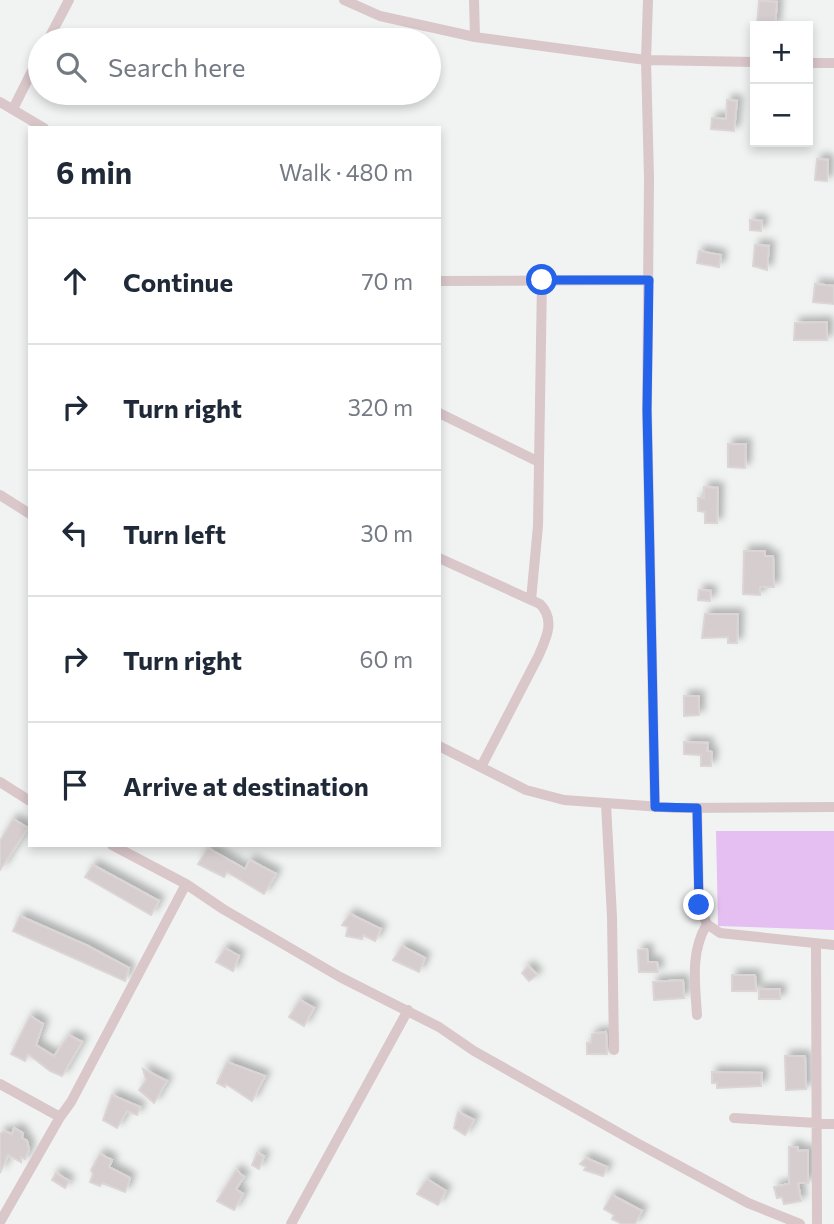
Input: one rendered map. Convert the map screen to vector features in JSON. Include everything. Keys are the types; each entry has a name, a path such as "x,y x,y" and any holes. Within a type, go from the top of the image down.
{"street":[{"path":"54,28 69,0"},
{"path":"344,0 380,16 434,28"},
{"path":"474,0 475,37"},
{"path":"648,0 647,410 655,807"},
{"path":"441,29 475,37 646,60 750,62"},
{"path":"813,63 834,63"},
{"path":"12,109 28,78"},
{"path":"0,102 41,126"},
{"path":"531,600 538,526 542,280"},
{"path":"441,281 649,280"},
{"path":"441,414 540,462"},
{"path":"0,495 28,513"},
{"path":"441,559 531,600 546,610 549,624 546,640 481,767"},
{"path":"441,747 526,790 545,796 655,807 834,807"},
{"path":"0,782 28,800"},
{"path":"606,804 612,917 614,1050"},
{"path":"697,808 699,905 707,924 720,933 834,944"},
{"path":"116,847 186,884 223,909 340,977 439,1027 474,1051 637,1143 748,1203 800,1224"},
{"path":"0,1222 71,1102 186,884"},
{"path":"697,1015 694,968 696,949 699,936 707,924"},
{"path":"816,944 817,1224"},
{"path":"291,1224 408,1010"},
{"path":"0,1084 60,1117"},
{"path":"734,1118 834,1124"}],"shaded area":[{"path":"716,831 834,831 834,930 718,926"}],"building":[{"path":"759,1 777,2 775,21 757,21"},
{"path":"727,100 737,101 734,131 711,129 712,118 726,119"},
{"path":"817,159 828,160 827,181 815,180"},
{"path":"750,220 762,221 761,231 750,230"},
{"path":"755,245 769,246 767,270 753,266"},
{"path":"699,251 721,255 719,267 697,263"},
{"path":"815,284 834,286 834,304 813,302"},
{"path":"827,322 827,340 794,340 795,323"},
{"path":"728,444 746,444 745,468 728,467"},
{"path":"704,487 718,488 717,523 705,523 705,512 698,511 698,498 704,498"},
{"path":"744,551 765,551 765,556 773,556 774,587 760,587 760,595 743,594"},
{"path":"699,590 711,591 710,601 698,600"},
{"path":"705,614 738,614 737,643 728,643 728,637 702,638"},
{"path":"684,696 699,696 699,715 684,716"},
{"path":"684,742 708,743 707,751 712,752 711,766 701,766 701,755 684,754"},
{"path":"13,819 28,828 0,870 0,841"},
{"path":"208,848 245,869 250,860 276,874 264,894 227,872 224,877 198,864"},
{"path":"93,865 159,901 151,915 85,877"},
{"path":"350,914 381,929 375,941 363,935 362,939 346,936 348,927 342,925"},
{"path":"20,916 88,946 129,968 125,981 13,931"},
{"path":"402,946 425,958 419,972 393,960"},
{"path":"225,948 239,956 233,971 216,962"},
{"path":"647,949 648,962 657,962 658,972 639,972 638,950"},
{"path":"528,966 537,975 529,981 522,973"},
{"path":"732,975 755,975 756,991 732,991"},
{"path":"683,980 684,998 654,1000 653,982"},
{"path":"759,989 780,989 780,999 759,999"},
{"path":"300,1000 314,1008 304,1026 289,1017"},
{"path":"30,1016 43,1024 36,1045 54,1056 69,1035 82,1042 62,1076 50,1071 28,1054 25,1061 11,1054"},
{"path":"606,1032 607,1054 587,1054 587,1043 591,1043 592,1034"},
{"path":"785,1056 805,1056 806,1089 786,1090"},
{"path":"227,1062 265,1076 252,1101 226,1084 225,1087 217,1083"},
{"path":"143,1069 167,1081 154,1103 139,1090 146,1080"},
{"path":"712,1072 762,1073 761,1086 717,1088 717,1083 712,1083"},
{"path":"112,1095 140,1107 137,1115 127,1111 117,1128 103,1120"},
{"path":"458,1112 474,1120 465,1135 454,1128"},
{"path":"14,1128 23,1133 22,1138 27,1141 29,1149 25,1159 21,1157 21,1162 8,1155 0,1173 0,1134 4,1131 12,1134"},
{"path":"789,1147 798,1147 798,1151 808,1150 808,1183 798,1183 801,1201 784,1204 782,1197 777,1198 774,1187 789,1184"},
{"path":"257,1153 264,1156 259,1169 252,1165"},
{"path":"100,1154 112,1160 109,1167 130,1178 125,1192 102,1183 100,1186 90,1182 93,1174 91,1170"},
{"path":"586,1158 607,1167 603,1176 584,1170 586,1167 580,1164"},
{"path":"236,1170 244,1177 236,1189 243,1194 234,1210 217,1201"},
{"path":"56,1173 69,1181 65,1188 52,1180"},
{"path":"427,1179 446,1191 438,1205 417,1194"},
{"path":"612,1195 642,1211 635,1224 622,1224 612,1219 614,1215 604,1209"}],"route":[{"path":"542,280 649,280 647,410 655,807 697,808 699,905"}]}
